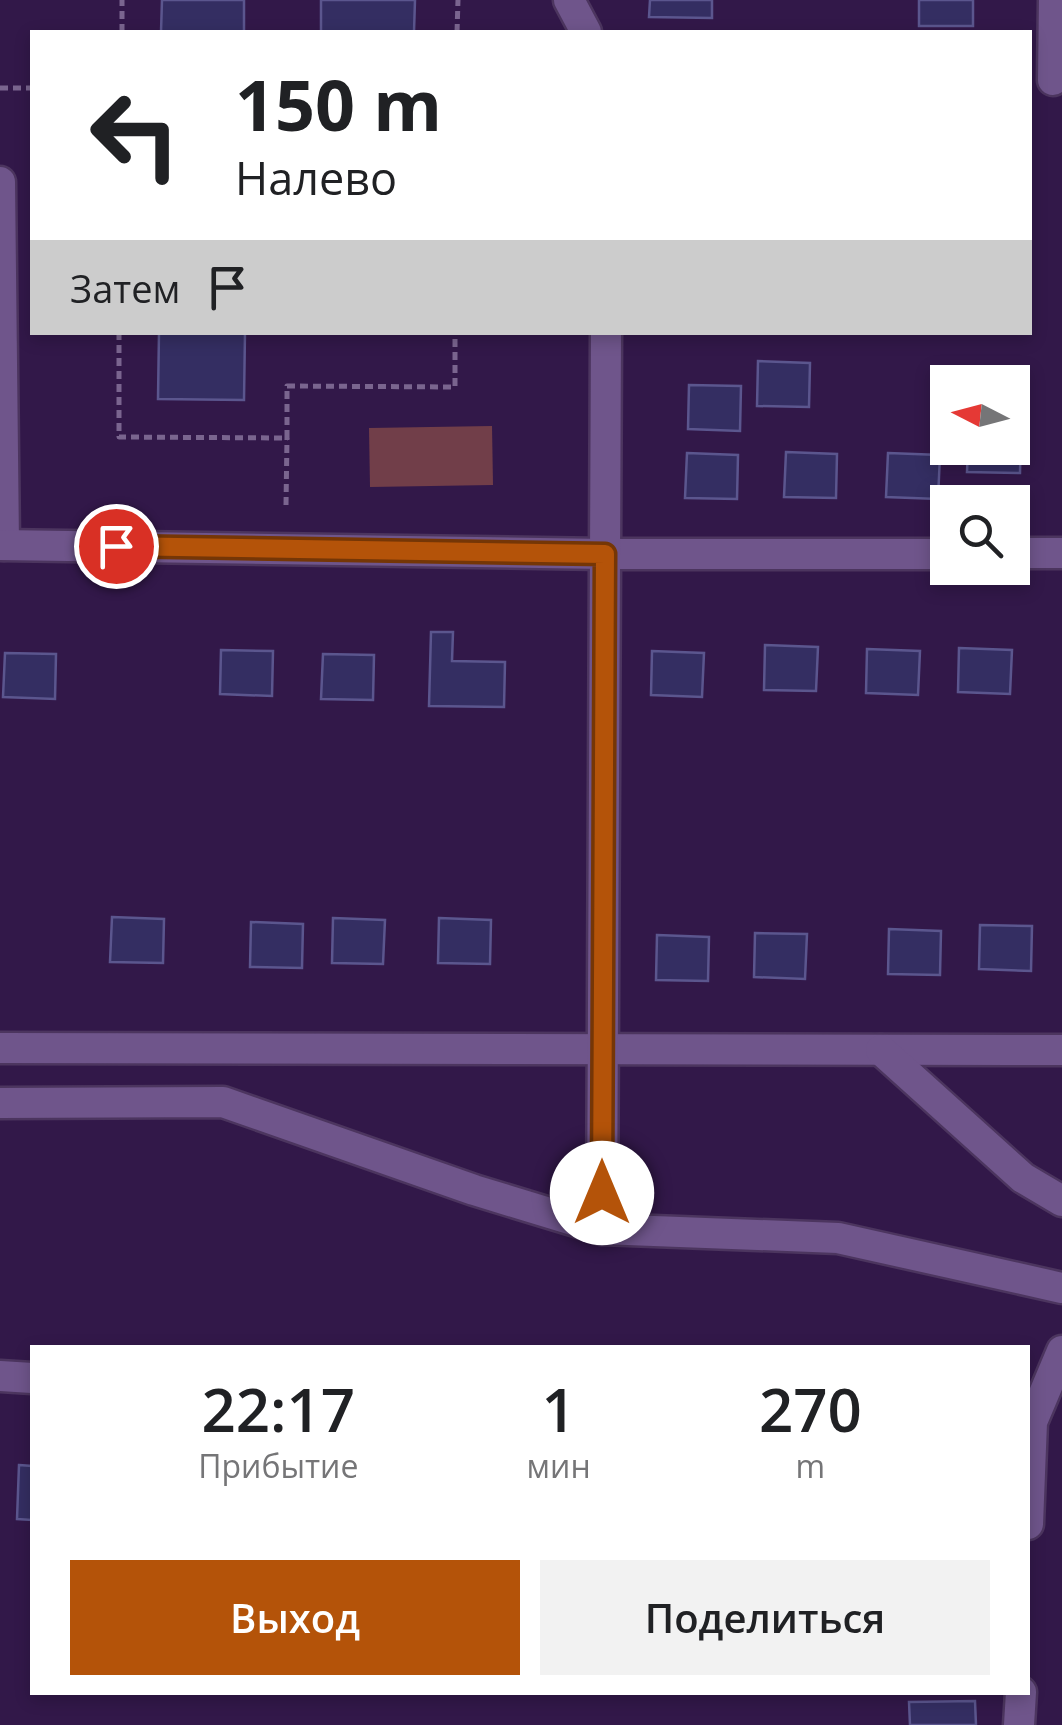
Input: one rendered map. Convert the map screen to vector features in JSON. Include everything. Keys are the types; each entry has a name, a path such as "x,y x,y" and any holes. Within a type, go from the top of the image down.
{"street":[{"path":"569,0 585,30"},
{"path":"1048,80 1054,0"},
{"path":"0,182 2,545 605,554 930,554"},
{"path":"602,1229 606,335"},
{"path":"1030,554 1062,553"},
{"path":"0,1048 1062,1050"},
{"path":"882,1050 1023,1178 1062,1201"},
{"path":"0,1104 223,1102 474,1190 602,1229 838,1238 1062,1288"},
{"path":"1030,1422 1062,1351"},
{"path":"0,1376 30,1378"},
{"path":"1019,1725 1021,1695"}],"path":[{"path":"122,0 122,30"},
{"path":"457,30 458,0"},
{"path":"0,88 30,88"},
{"path":"120,335 118,437 287,438"},
{"path":"286,505 287,386 455,387 455,335"}],"shaded area":[{"path":"492,426 493,485 370,487 369,428"}],"building":[{"path":"162,0 244,0 244,30 161,30"},
{"path":"321,0 415,0 414,30 321,30"},
{"path":"650,0 712,0 712,18 649,17"},
{"path":"919,0 973,0 973,26 919,26"},
{"path":"159,335 245,335 244,400 158,399"},
{"path":"758,361 810,363 809,407 757,406"},
{"path":"689,385 741,386 740,431 688,429"},
{"path":"786,452 837,454 836,498 784,497"},
{"path":"687,453 738,455 737,499 685,498"},
{"path":"888,453 930,455 930,465 940,465 939,485 930,485 930,499 886,497"},
{"path":"967,465 1020,465 1020,473 967,472"},
{"path":"431,632 453,632 452,661 505,662 504,707 429,706"},
{"path":"765,645 818,647 816,691 764,690"},
{"path":"959,648 1012,650 1010,694 958,692"},
{"path":"867,649 920,651 918,695 866,693"},
{"path":"221,650 273,651 272,696 220,694"},
{"path":"652,651 704,653 702,697 651,695"},
{"path":"5,653 56,654 55,699 3,697"},
{"path":"323,654 374,655 373,700 321,699"},
{"path":"112,917 164,919 163,963 110,962"},
{"path":"333,918 385,920 383,964 332,963"},
{"path":"439,918 491,920 490,964 438,963"},
{"path":"251,922 303,924 302,968 250,967"},
{"path":"980,925 1032,926 1031,971 979,969"},
{"path":"889,929 941,931 940,975 888,974"},
{"path":"755,933 807,934 805,979 754,977"},
{"path":"657,935 709,937 708,981 656,980"},
{"path":"19,1465 30,1466 30,1520 17,1519"},
{"path":"975,1701 976,1725 910,1725 909,1702"}],"route":[{"path":"116,546 605,554 602,1193"}]}
